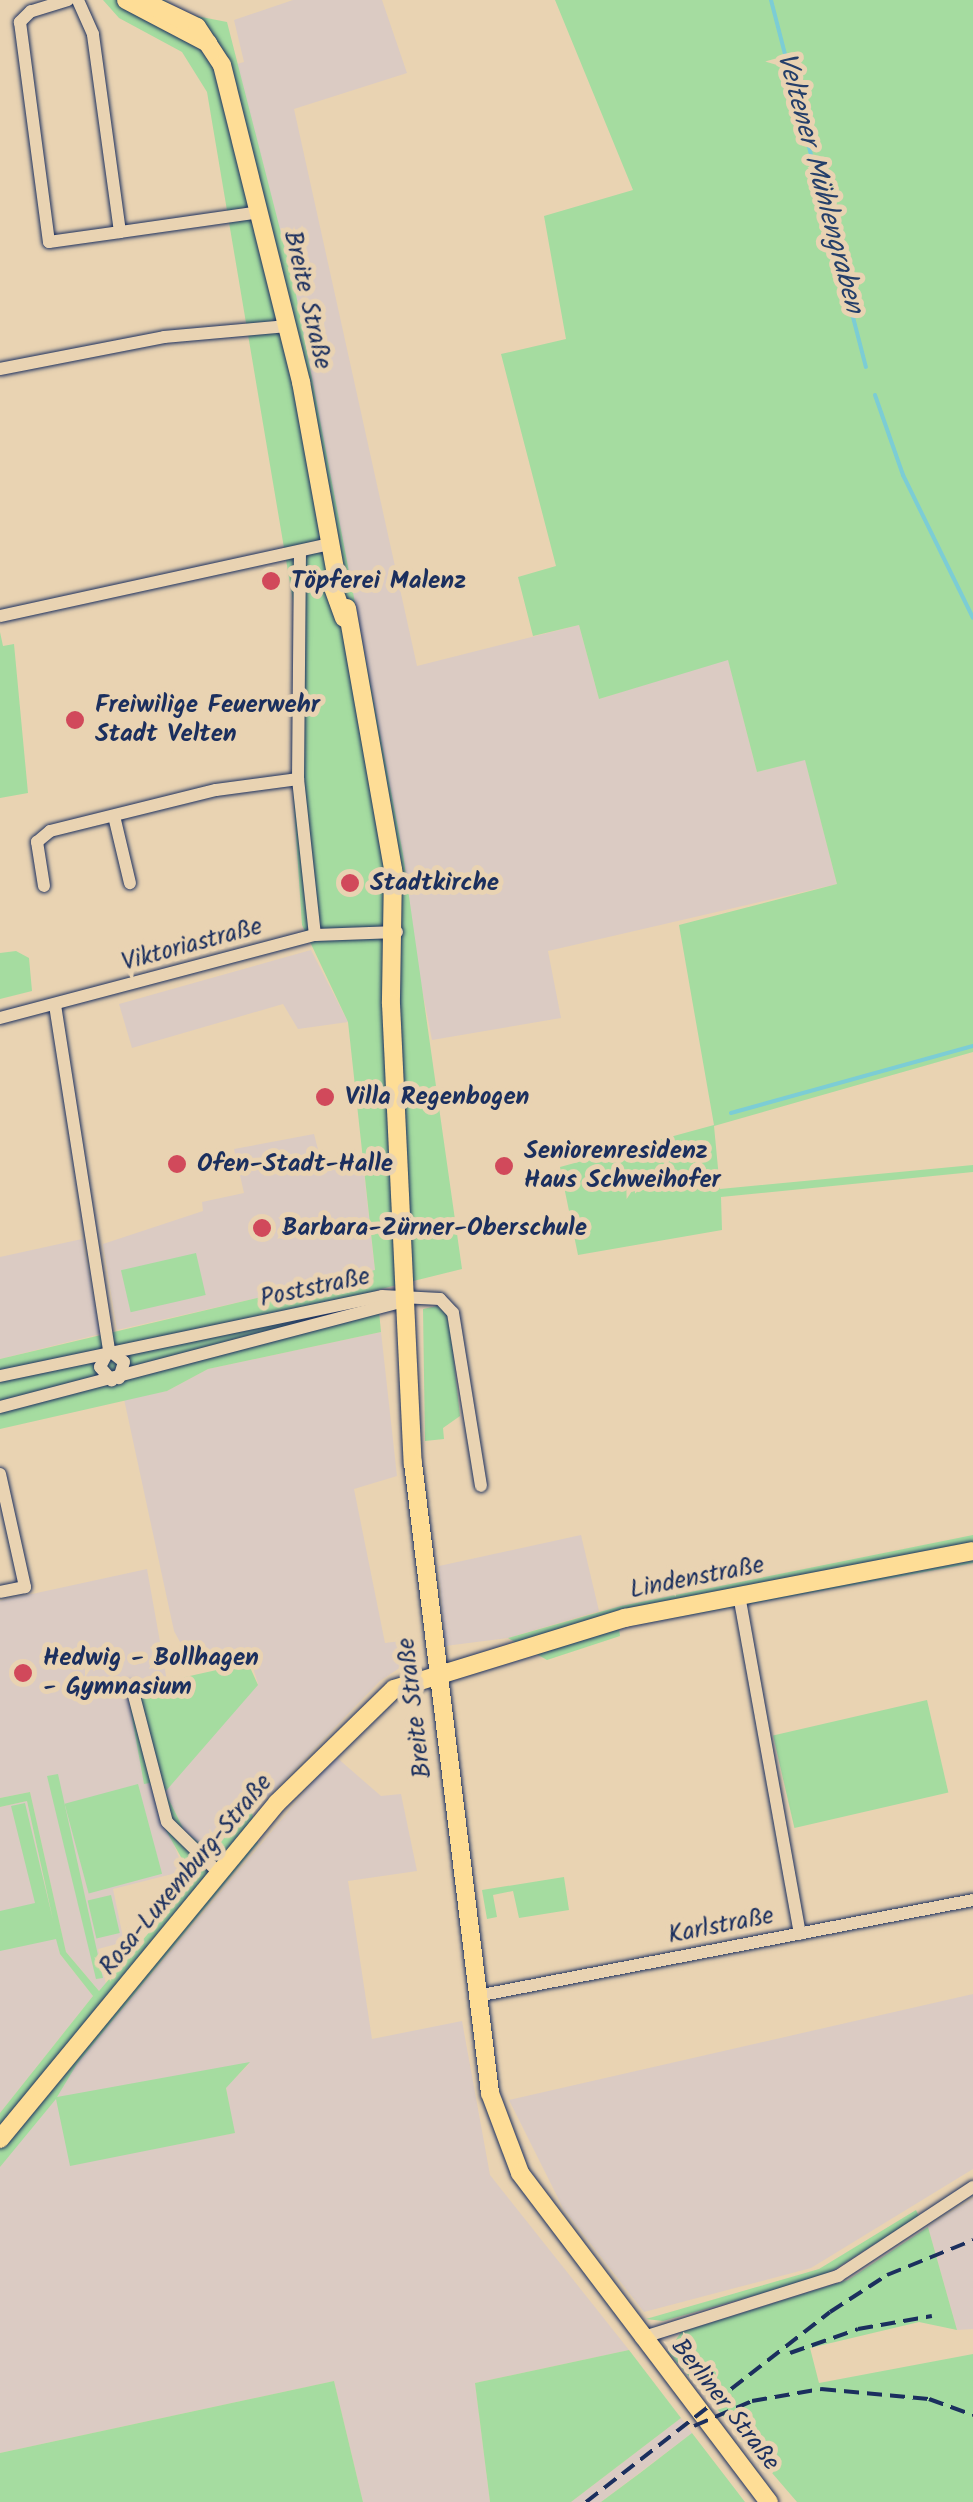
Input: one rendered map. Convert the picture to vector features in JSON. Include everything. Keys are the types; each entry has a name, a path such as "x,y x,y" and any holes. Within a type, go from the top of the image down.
{"main road":[{"path":"126,0 208,43"},
{"name":"Breite Straße","path":"142,0 197,27 222,65 288,326 336,576 332,585 344,618 393,870 413,1464 490,2093 520,2173 641,2338"},
{"name":"Lindenstraße","path":"436,1672 625,1618 973,1551"},
{"name":"Rosa-Luxemburg-Straße","path":"0,2138 219,1873 344,1732 394,1690 436,1672"},
{"name":"Berliner Straße","path":"641,2338 769,2502"}],"street":[{"path":"68,0 32,11 20,22 50,242 260,212"},
{"path":"78,0 92,34 120,232"},
{"path":"0,369 164,337 288,326"},
{"path":"0,616 330,544"},
{"path":"300,551 298,779 315,934"},
{"path":"44,886 37,842 42,836 216,790 298,779"},
{"path":"114,816 130,883"},
{"name":"Viktoriastraße","path":"0,1018 315,934 394,932"},
{"path":"55,1006 109,1350 100,1367 116,1380"},
{"name":"Poststraße","path":"0,1376 109,1350 382,1296 405,1300"},
{"path":"405,1300 440,1299 453,1313 481,1486"},
{"name":"Poststraße","path":"0,1407 116,1380 405,1300"},
{"path":"0,1474 25,1586 0,1592"},
{"path":"739,1595 800,1934"},
{"path":"132,1688 167,1822 219,1873"},
{"name":"Karlstraße","path":"477,1996 973,1900"},
{"path":"641,2338 838,2276 973,2187"}],"shaded area":[{"path":"293,0 382,0 407,73 294,109 417,666 579,625 599,699 728,659 757,772 805,759 837,884 548,951 561,1018 432,1040 407,914 403,854 237,64 244,62 234,20"},
{"path":"311,950 348,1022 298,1029 283,1004 132,1048 119,1004"},
{"name":"Barbara-Zürner-Oberschule","path":"314,1134 323,1169 363,1163 375,1271 117,1330 103,1244 203,1211 202,1202 244,1193 234,1149"},
{"path":"82,1239 100,1334 0,1359 0,1257"},
{"path":"381,1332 397,1476 354,1489 385,1643 417,1639 419,1655 380,1681 211,1854 184,1830 165,1791 258,1684 251,1661 180,1642 174,1631 124,1399 167,1391 208,1369"},
{"path":"581,1535 599,1611 508,1638 445,1646 439,1566"},
{"path":"147,1569 167,1681 128,1690 144,1783 150,1782 184,1871 113,1889 124,1942 98,1949 106,1984 99,1991 66,1952 30,1792 0,1798 0,1601"},
{"path":"335,1756 381,1796 401,1794 417,1871 348,1881 372,2039 462,2021 490,2175 629,2350 475,2383 490,2502 363,2502 334,2381 0,2453 0,2167 77,2064","holes":["249,2064 226,2087 234,2133 70,2165"]},
{"path":"27,1801 60,1954 93,1996 0,2113 0,1807"},
{"path":"973,1994 973,2169 811,2268 644,2312 563,2208 509,2100"},
{"path":"973,2199 973,2329 957,2330 928,2227"},
{"path":"681,2418 692,2433 601,2502 571,2502"}],"green space":[{"path":"103,0 164,0 186,14 227,22 294,284 403,854 462,1269 377,1290 381,1332 208,1369 167,1391 0,1429 0,1359 375,1270 348,1022 302,925 292,776 295,613 207,92 182,52 119,18"},
{"path":"555,0 973,0 973,1052 714,1126 720,1189 973,1165 973,1172 721,1197 722,1230 578,1255 560,1167 714,1125 679,925 837,884 805,760 757,772 728,660 599,699 579,625 533,636 518,577 556,566 501,354 566,339 544,216 633,190"},
{"path":"0,632 3,646 14,644 28,793 0,798"},
{"path":"16,951 29,958 32,991 0,999 0,953"},
{"path":"196,1253 206,1295 131,1312 121,1270"},
{"path":"437,1306 449,1316 460,1416 443,1428 444,1439 425,1441 423,1309"},
{"path":"973,1535 973,1563 619,1628 620,1636 547,1660 508,1638 621,1606"},
{"path":"248,1663 258,1685 165,1792 184,1830 211,1853 251,1807 258,1843 77,2064 57,2097 250,2062 226,2088 235,2133 70,2166 56,2099 0,2167 0,2113 93,1996 60,1954 56,1939 0,1951 0,1911 35,1903 11,1806 25,1803 53,1920 27,1801 0,1807 0,1798 30,1792 66,1952 99,1991 194,1880 164,1827 150,1783 144,1784 127,1690"},
{"path":"927,1700 948,1793 794,1828 773,1736"},
{"path":"58,1774 103,1978 96,1979 47,1776"},
{"path":"138,1784 162,1874 89,1894 65,1804"},
{"path":"564,1877 569,1910 519,1918 513,1891 493,1895 497,1917 487,1919 482,1890"},
{"path":"111,1895 120,1933 96,1938 88,1900"},
{"path":"916,2210 919,2216 824,2276 663,2321 646,2319 819,2269"},
{"path":"928,2227 957,2330 919,2322 810,2348 819,2383 973,2354 973,2502 797,2502 668,2352 681,2332 848,2280"},
{"path":"629,2350 681,2418 571,2502 490,2502 475,2383"},
{"path":"334,2381 363,2502 0,2502 0,2453"},
{"path":"692,2433 745,2502 601,2502 640,2473"}],"waterway":[{"name":"Veltener Mühlengraben","path":"771,0 866,367"},
{"name":"Veltener Mühlengraben","path":"875,395 903,475 973,618"},
{"path":"731,1113 973,1046"}],"railway":[{"path":"586,2502 830,2312 887,2275 973,2240"},
{"path":"790,2353 858,2329 932,2316"},
{"path":"694,2426 752,2401 821,2389 929,2399 973,2415"}],"place":[{"name":"Töpferei Malenz","path":"271,581"},
{"name":"Freiwilige Feuerwehr Stadt Velten","path":"75,720"},
{"name":"Stadtkirche","path":"350,883"},
{"name":"Villa Regenbogen","path":"325,1097"},
{"name":"Ofen-Stadt-Halle","path":"177,1164"},
{"name":"Seniorenresidenz Haus Schweihofer","path":"504,1166"},
{"name":"Barbara-Zürner-Oberschule","path":"262,1228"},
{"name":"Hedwig - Bollhagen - Gymnasium","path":"23,1673"}]}
